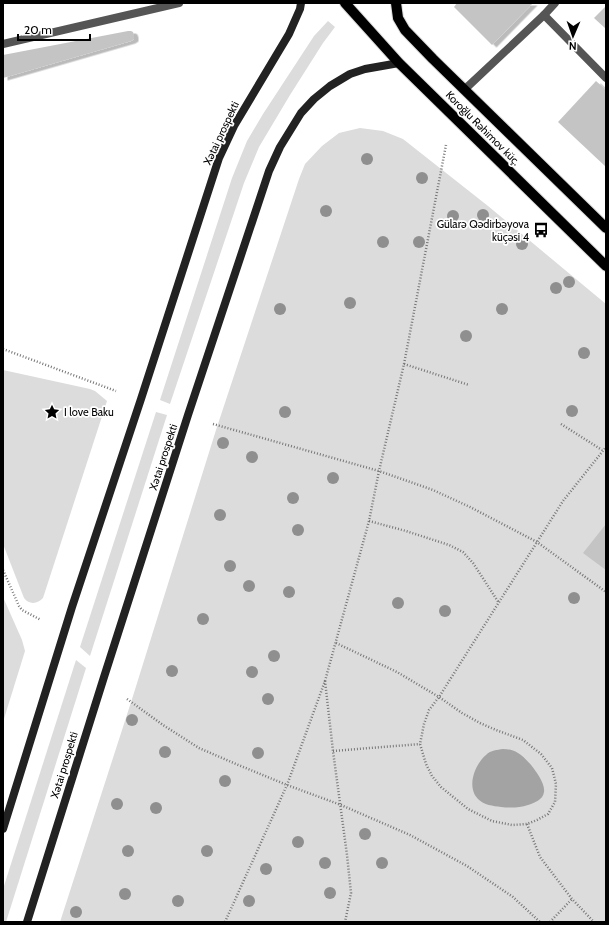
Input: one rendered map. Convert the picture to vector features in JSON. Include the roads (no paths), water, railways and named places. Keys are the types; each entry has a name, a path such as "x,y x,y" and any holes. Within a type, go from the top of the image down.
{"main road":[{"name":"Koroğlu Rəhimov küç.","path":"345,3 400,63 606,266"},
{"name":"Koroğlu Rəhimov küç.","path":"396,3 398,18 405,30 464,90 606,228"}],"street":[{"name":"Xətai prospekti","path":"3,828 72,607 219,158 234,126 289,34 300,9 301,3"},
{"name":"Xətai prospekti","path":"27,922 188,415 269,171 280,147 301,113 314,99 330,86 350,74 365,68 400,63"}],"lane":[{"path":"3,44 179,3"},
{"path":"464,90 555,3"},
{"path":"544,15 606,78"}],"place":[{"name":"Gülarə Qədirbəyova küçəsi 4","path":"541,230"},
{"name":"I love Baku","path":"52,412"}]}
